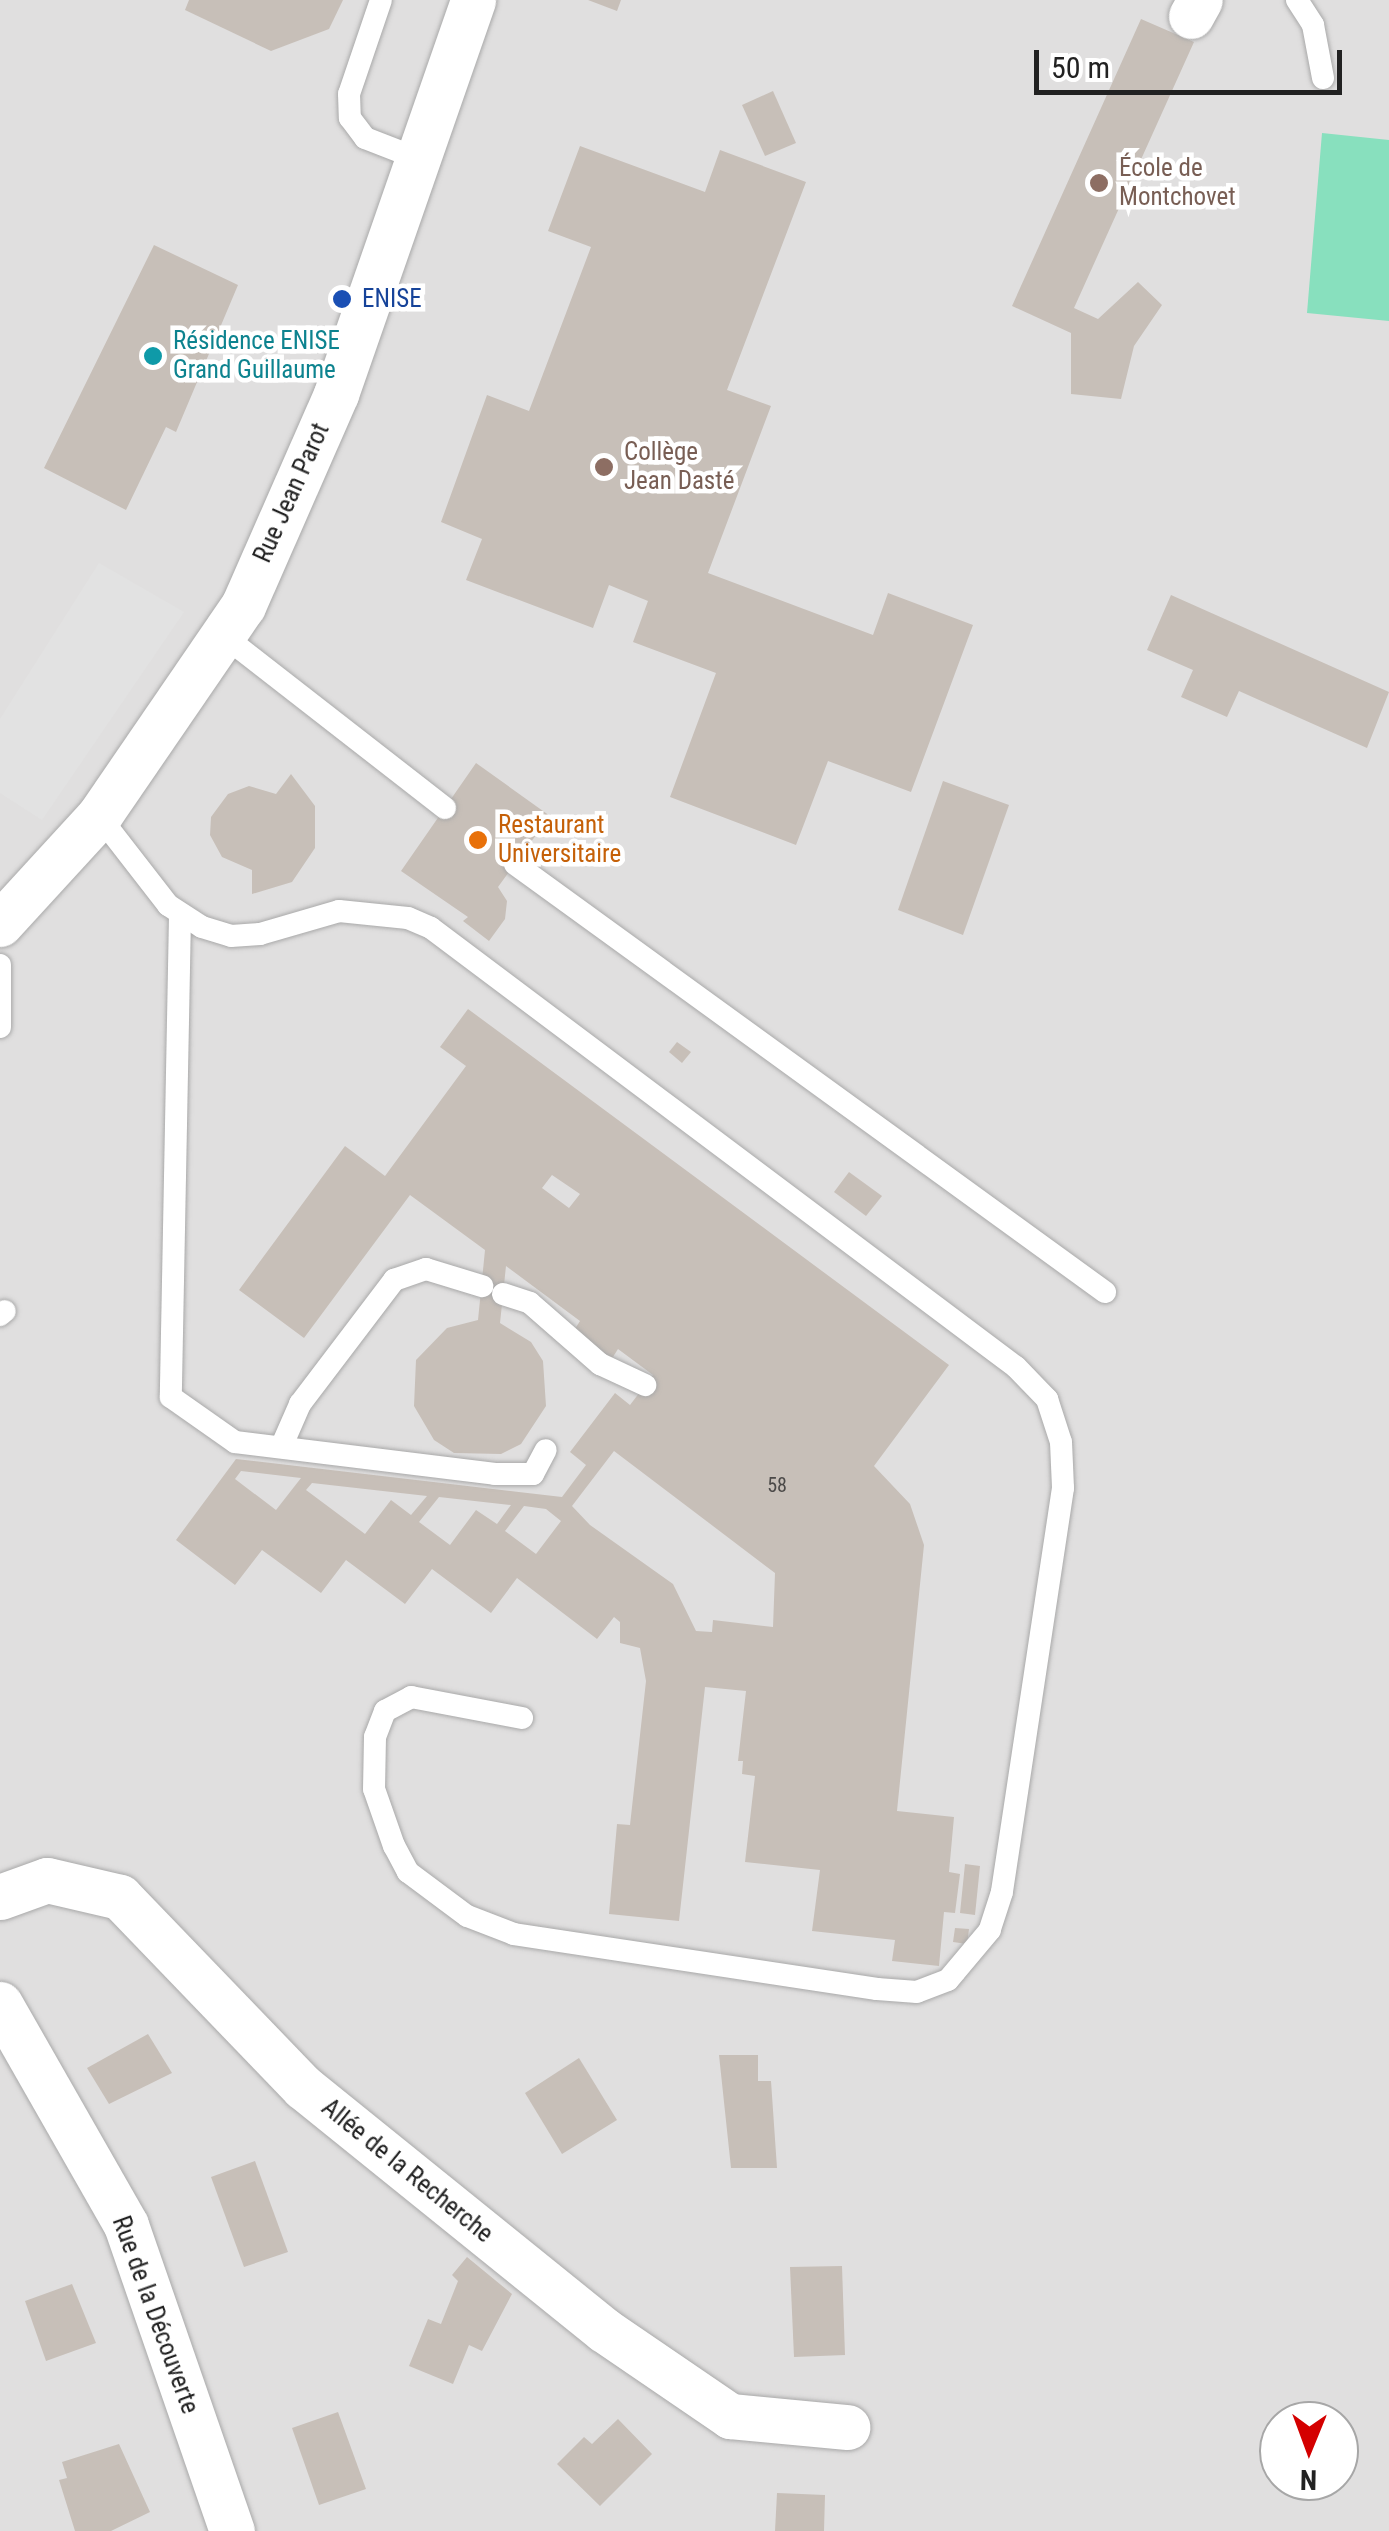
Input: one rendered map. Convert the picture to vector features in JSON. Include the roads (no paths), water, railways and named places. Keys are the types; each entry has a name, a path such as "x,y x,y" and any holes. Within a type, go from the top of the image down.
{"street":[{"name":"Rue Jean Parot","path":"0,924 99,816 243,606 336,394 474,0"},
{"name":"Allée de la Recherche","path":"0,1897 47,1880 120,1897 302,2086 604,2330 730,2416 847,2427"},
{"name":"Rue de la Découverte","path":"0,2004 126,2225 232,2531"}],"lane":[{"path":"381,0 349,94 350,118 365,138 419,159"},
{"path":"1297,0 1313,25 1323,78"},
{"path":"224,636 445,808"},
{"path":"99,816 180,916 231,936 339,911 408,918 431,928 1016,1367 1047,1399 1062,1442 1063,1488 1002,1892 990,1930 948,1980 916,1992 877,1989 514,1934 468,1916 408,1872 394,1846 374,1789 375,1737 384,1710 411,1697 522,1718"},
{"path":"515,864 1105,1292"},
{"path":"180,916 171,1397 235,1442 283,1443 514,1474 533,1474 546,1450"},
{"path":"0,965 0,1028"},
{"path":"283,1443 300,1404 394,1280 426,1268 530,1303 600,1364 645,1385"}],"place":[{"name":"École de Montchovet","path":"1099,183"},
{"name":"ENISE","path":"342,299"},
{"name":"Résidence ENISE Grand Guillaume","path":"153,356"},
{"name":"Collège Jean Dasté","path":"604,467"},
{"name":"Restaurant Universitaire","path":"478,840"}]}
